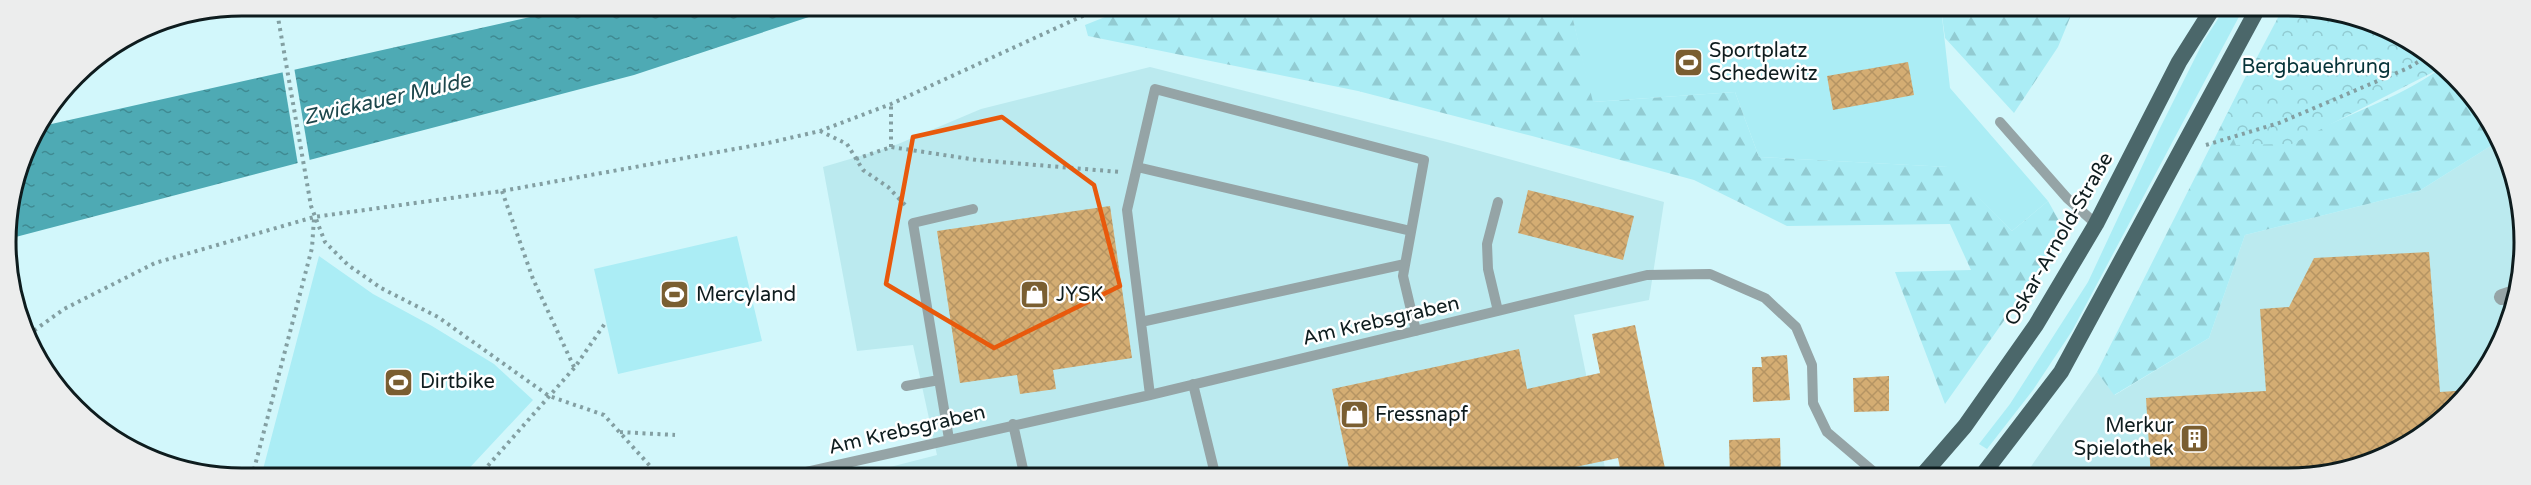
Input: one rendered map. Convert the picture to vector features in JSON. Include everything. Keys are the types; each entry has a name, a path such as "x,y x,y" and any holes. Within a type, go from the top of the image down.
{"main road":[{"name":"Oskar-Arnold-Straße","path":"1929,468 1965,426 2036,325 2096,224 2179,62 2208,16"},
{"path":"1988,468 2061,372 2254,16"}],"lane":[{"path":"1150,395 1127,210 1155,89 1425,160 1403,276 1416,332"},
{"path":"2000,122 2067,198 2096,224"},
{"path":"1136,170 1411,231"},
{"path":"1498,202 1487,244 1488,269 1498,311"},
{"path":"949,439 913,222 974,209"},
{"path":"1141,322 1405,264"},
{"name":"Am Krebsgraben","path":"823,468 1150,395 1647,275 1710,274 1764,298 1796,327 1812,365 1813,403 1827,432 1869,468"},
{"path":"906,386 939,380"},
{"path":"1193,384 1214,468"},
{"path":"1012,424 1023,468"}],"path":[{"path":"278,16 311,206 325,242 348,265 381,288 438,317 549,396 604,415 652,468"},
{"path":"34,330 64,309 155,263 315,217 502,191 820,131 891,104 1082,16"},
{"path":"2180,152 2279,123 2408,68 2421,60"},
{"path":"891,104 891,147"},
{"path":"820,131 847,144 863,170 888,187 906,205 913,222"},
{"path":"856,159 891,147 999,163 1136,170"},
{"path":"502,191 533,279 574,368"},
{"path":"254,468 312,248 315,217"},
{"path":"486,468 574,368 606,322"},
{"path":"620,432 675,435"}],"highlighted area":[{"path":"1002,117 1094,185 1120,286 994,348 886,284 901,215 913,137"}],"shaded area":[{"path":"1150,67 1447,142 1664,202 1649,300 1574,315 1605,468 886,468 937,455 913,345 857,351 823,167 891,147 981,109"},
{"path":"2492,145 2507,184 2514,228 2513,272 2507,301 2497,329 2484,356 2468,380 2426,422 2388,445 2361,457 2318,467 2030,468 2097,372 2115,395 2209,338 2245,235 2419,191"}],"green space":[{"path":"1108,16 1572,16 1593,102 1735,92 1759,157 1949,167 2012,231 2048,201 2066,233 1945,404 1895,272 1971,270 1950,224 1787,226 1694,180 1358,91 1088,36 1085,25"},
{"path":"1572,16 1942,16 1950,88 2048,201 2012,231 1948,167 1759,157 1735,92 1592,102"},
{"path":"1942,16 2071,16 2058,47 2014,113 1945,38"},
{"path":"2220,16 2239,16 2072,331 2033,390 1987,449 1979,444 2010,404 2088,282 2203,42"},
{"name":"Bergbauehrung","path":"2279,16 2318,18 2361,28 2402,47 2435,71 2292,144 2236,145 2225,118"},
{"path":"2436,71 2438,73 2468,105 2492,145 2419,191 2245,235 2209,338 2114,395 2097,372 2247,74 2292,144 2424,80"},
{"name":"Mercyland","path":"737,236 762,341 618,374 594,269"},
{"name":"Dirtbike","path":"319,256 373,294 432,326 494,364 533,400 469,468 263,468"}],"water":[{"name":"Zwickauer Mulde","path":"534,16 812,16 634,75 16,237 18,213 28,170 50,124"}],"pier":[{"path":"294,67 310,162 298,165 282,69"}],"building":[{"path":"1908,62 1914,95 1833,110 1827,76"},
{"path":"1528,190 1634,216 1623,260 1518,233"},
{"name":"JYSK","path":"1110,206 1132,358 1053,370 1056,389 1020,394 1017,375 960,383 937,231"},
{"path":"2429,252 2440,392 2459,391 2438,412 2414,430 2388,445 2347,461 2303,468 2150,468 2146,398 2266,391 2260,309 2289,307 2314,258"},
{"path":"1635,325 1665,468 1620,468 1618,458 1570,468 1349,468 1332,389 1519,349 1527,389 1600,373 1592,334"},
{"path":"1787,355 1790,400 1753,402 1752,367 1762,367 1761,357"},
{"path":"1889,376 1889,411 1854,412 1853,378"},
{"path":"1780,438 1781,468 1730,468 1729,440"}],"place":[{"name":"Sportplatz Schedewitz","path":"1688,62"},
{"name":"Mercyland","path":"675,295"},
{"name":"JYSK","path":"1035,295"},
{"name":"Dirtbike","path":"399,382"},
{"name":"Fressnapf","path":"1354,415"},
{"name":"Merkur Spielothek","path":"2195,438"}]}
